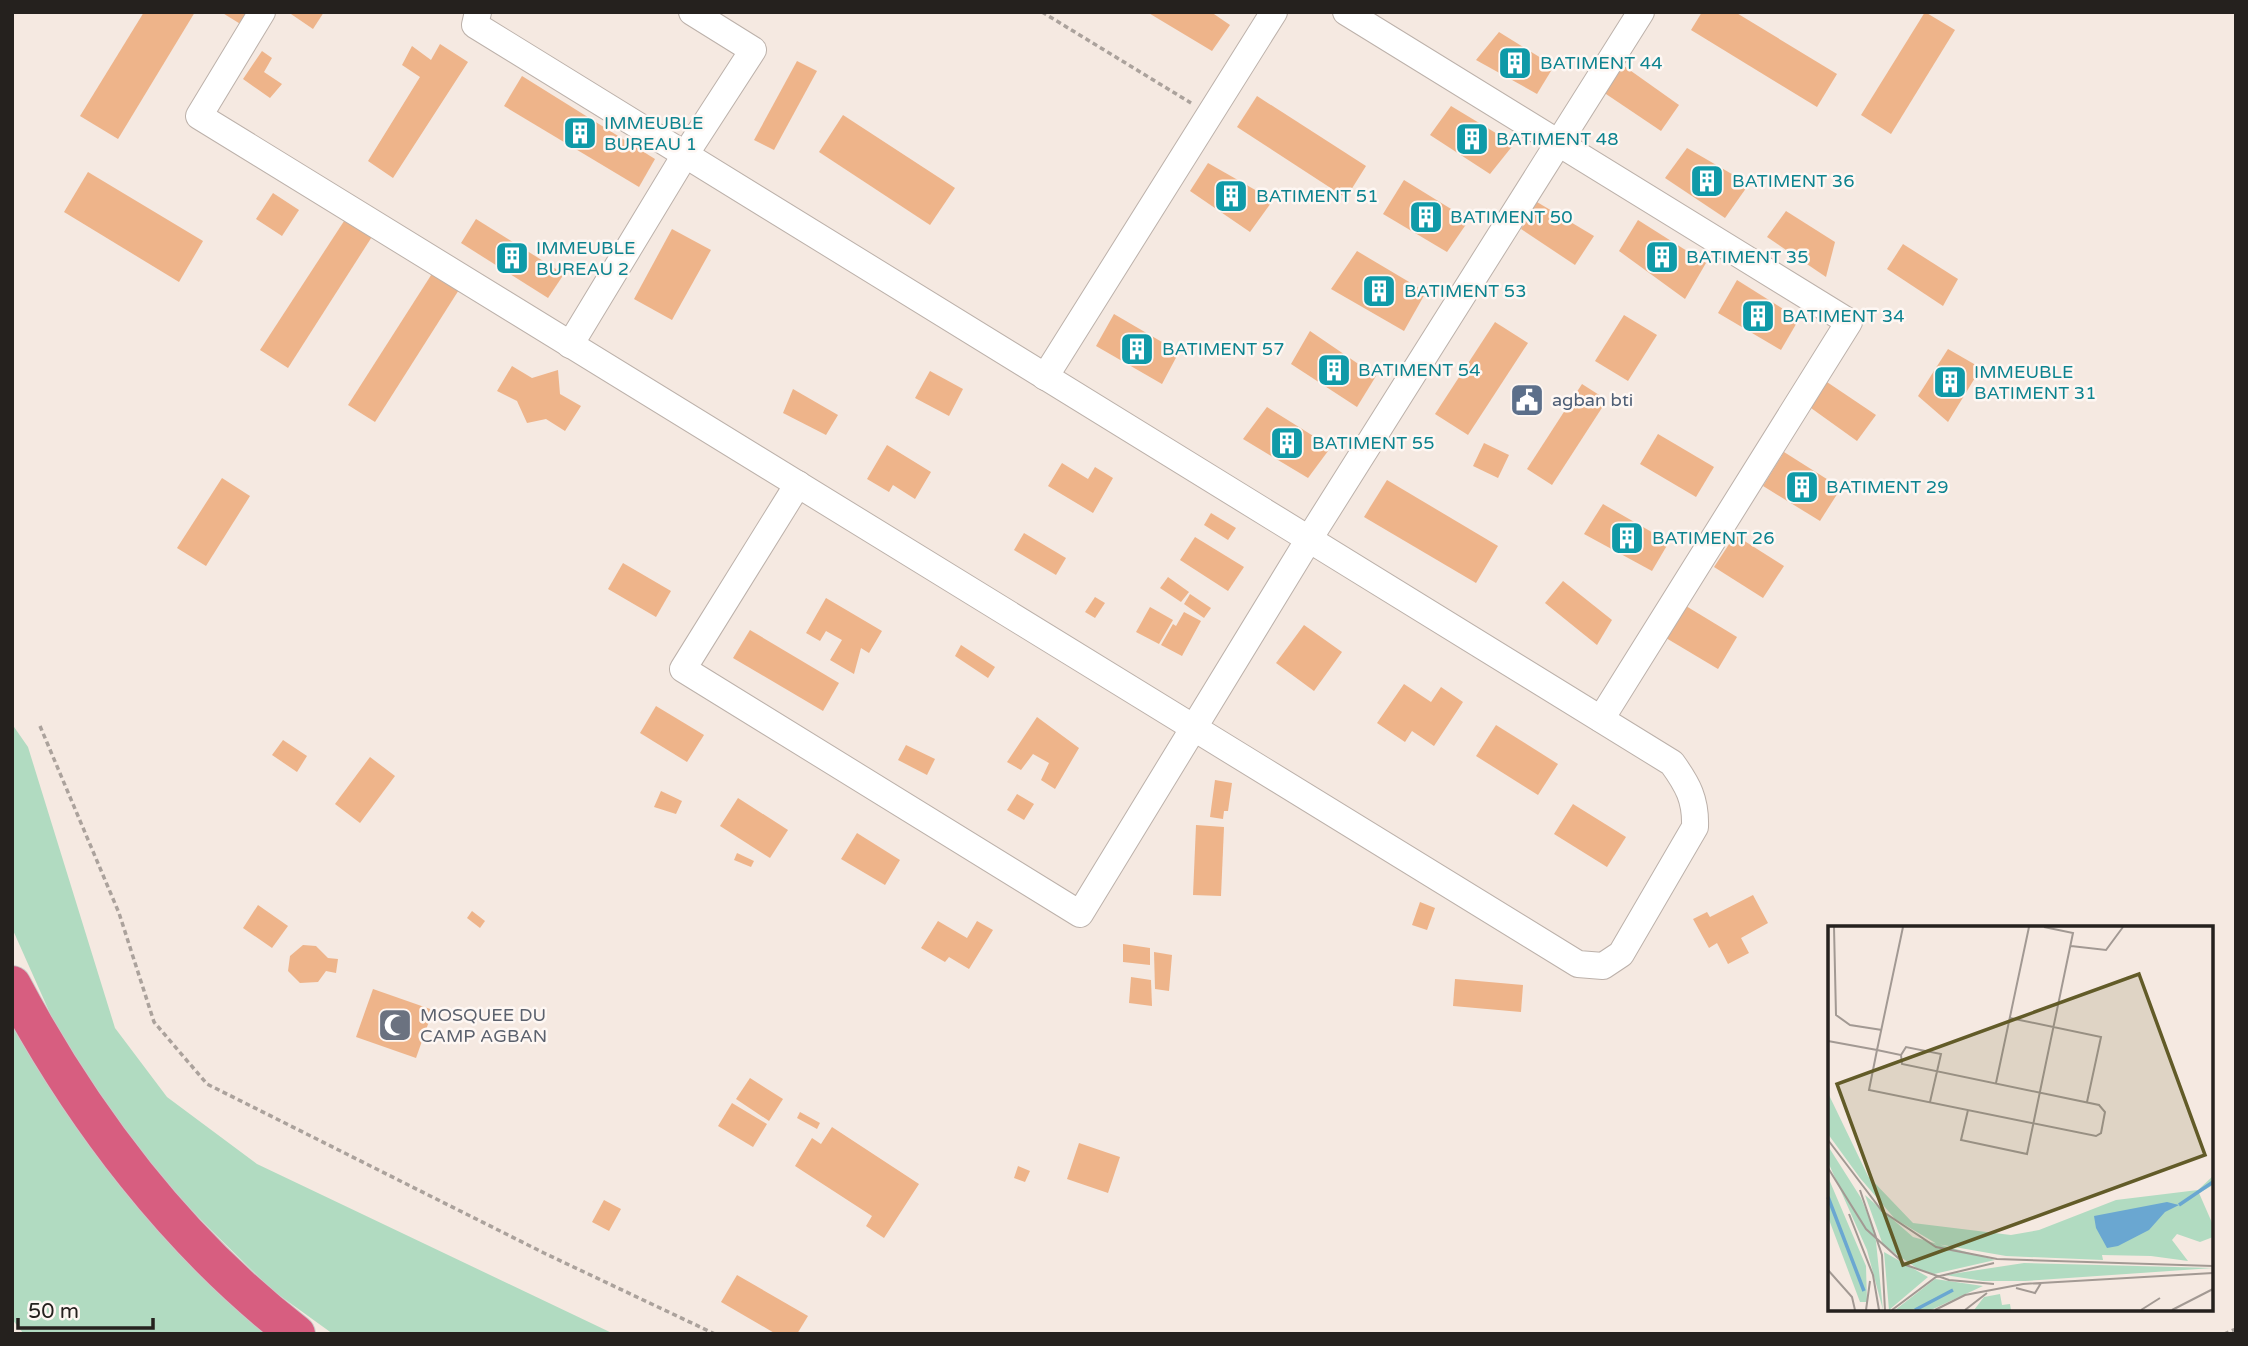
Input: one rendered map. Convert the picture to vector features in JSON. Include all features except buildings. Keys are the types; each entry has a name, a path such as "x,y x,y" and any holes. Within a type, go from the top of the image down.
{"highway":[{"path":"12,985 45,1047 96,1124 199,1246 262,1308 296,1334"}],"lane":[{"path":"262,12 199,116 1577,964 1603,966 1621,954 1695,827 1696,809 1689,787 1672,763 475,25 478,12"},
{"path":"570,345 685,155 753,50 692,12"},
{"path":"1045,377 1274,12"},
{"path":"1346,12 1849,322 1601,719"},
{"path":"798,484 683,670 1080,914 1310,539 1641,12"}],"path":[{"path":"1042,12 1211,115"},
{"path":"40,726 120,913 154,1022 206,1084 544,1253 715,1334"},
{"path":"2224,1334 2236,1329"}],"green space":[{"path":"12,724 28,747 115,1028 167,1097 257,1164 614,1334 333,1334 272,1290 211,1230 154,1171 105,1107 57,1029 12,928"},
{"path":"12,998 275,1334 23,1333 12,1319"}],"place":[{"name":"BATIMENT 44","path":"1515,63"},
{"name":"IMMEUBLE BUREAU 1","path":"580,133"},
{"name":"BATIMENT 48","path":"1472,139"},
{"name":"BATIMENT 36","path":"1707,181"},
{"name":"BATIMENT 51","path":"1231,196"},
{"name":"BATIMENT 50","path":"1426,217"},
{"name":"BATIMENT 35","path":"1662,257"},
{"name":"IMMEUBLE BUREAU 2","path":"512,258"},
{"name":"BATIMENT 53","path":"1379,291"},
{"name":"BATIMENT 34","path":"1758,316"},
{"name":"BATIMENT 57","path":"1137,349"},
{"name":"BATIMENT 54","path":"1334,370"},
{"name":"IMMEUBLE BATIMENT 31","path":"1950,382"},
{"name":"agban bti","path":"1527,400"},
{"name":"BATIMENT 55","path":"1287,443"},
{"name":"BATIMENT 29","path":"1802,487"},
{"name":"BATIMENT 26","path":"1627,538"},
{"name":"MOSQUEE DU CAMP AGBAN","path":"395,1025"}]}
